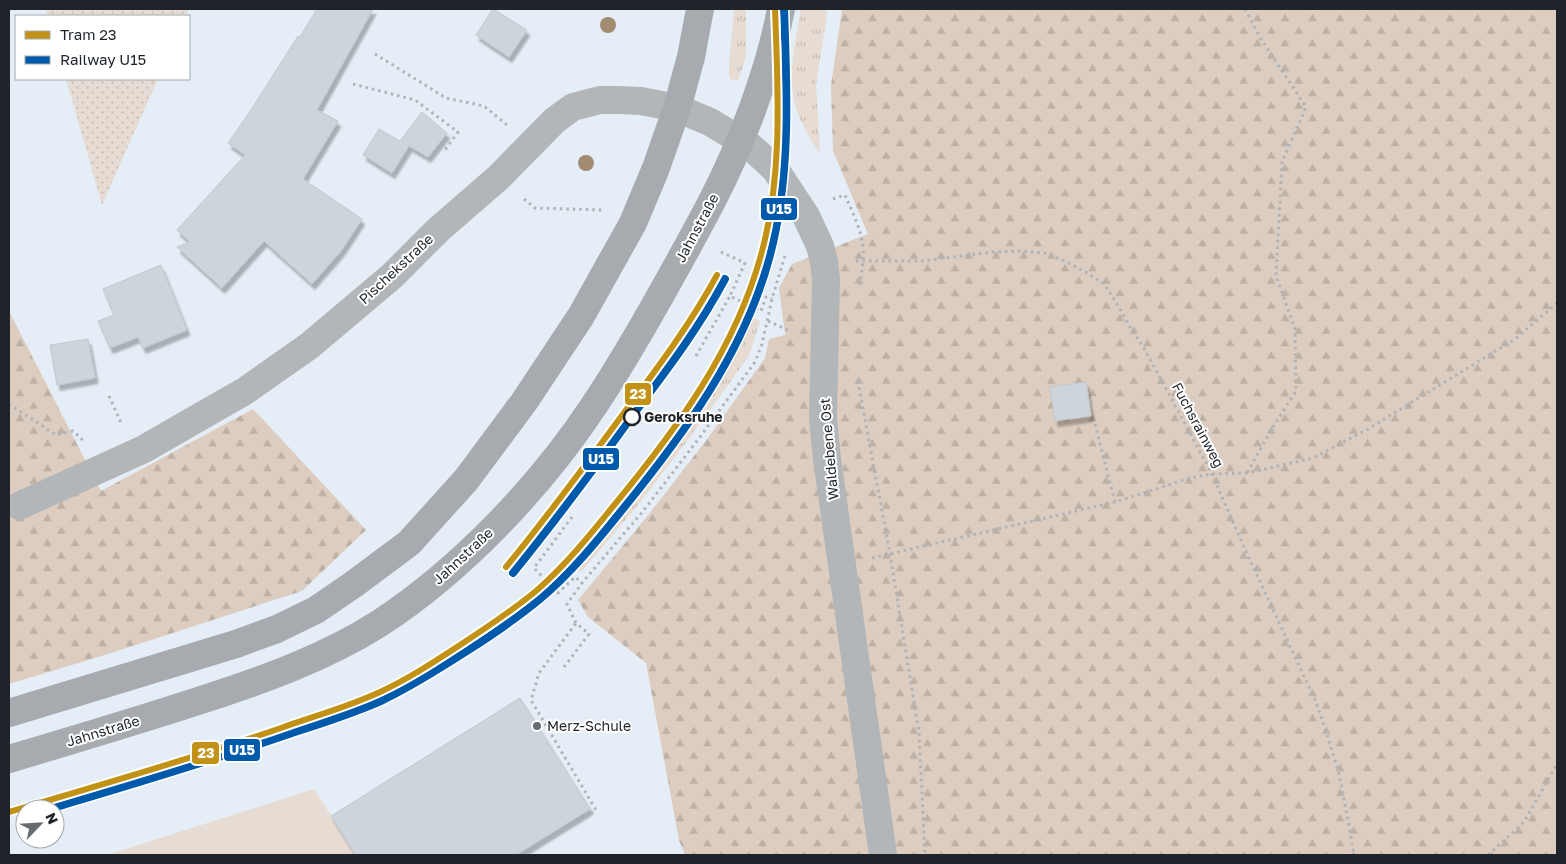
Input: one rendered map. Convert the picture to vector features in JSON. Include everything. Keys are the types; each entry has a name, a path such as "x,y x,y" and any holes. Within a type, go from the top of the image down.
{"main road":[{"path":"9,714 236,644 277,629 316,610 409,543 466,480 524,402 581,316 633,223 678,108 691,57 700,9"},
{"path":"740,140 754,104 776,35 781,9"},
{"name":"Jahnstraße","path":"9,759 159,714 249,684 326,653 380,623 464,558 548,469 592,409 637,337 671,277 712,201 740,140"}],"street":[{"name":"Pischekstraße","path":"19,506 144,448 245,391 309,346 385,282 438,230 499,177 555,120 573,107 600,100 618,100 641,101 678,108"},
{"name":"Waldebene Ost","path":"678,108 710,122 740,140 751,147 775,169 812,227 820,246 826,280 823,410 827,459 883,855"}],"path":[{"path":"1245,9 1261,40 1306,107 1282,162 1276,276 1294,329 1296,390 1247,473"},
{"path":"375,54 446,98 484,106"},
{"path":"353,84 415,100 458,132 445,150"},
{"path":"499,177 535,208 607,210 633,223"},
{"path":"845,195 862,240 864,261 860,288"},
{"name":"Fuchsrainweg","path":"824,262 922,261 994,252 1022,251 1044,253 1064,261 1104,284 1144,348 1212,474 1316,702 1328,734 1339,774 1354,855"},
{"path":"696,356 730,296"},
{"path":"564,667 589,634 576,623 567,604 700,438 754,362 762,344 772,299"},
{"path":"890,554 1115,502 1190,478 1212,474 1247,473 1313,458 1368,429 1515,340 1557,303"},
{"path":"854,374 859,387 890,554 919,732 925,855"},
{"path":"9,404 56,435 73,432"},
{"path":"1095,424 1115,502"},
{"path":"572,517 534,568 558,593 575,577 582,583"},
{"path":"525,855 596,810 531,700 539,673 576,623"},
{"path":"1488,855 1524,822 1557,764"}],"green space":[{"path":"46,9 189,9 186,15 48,15"},
{"path":"734,9 746,9 746,57 738,80 732,80 729,76"},
{"path":"801,9 826,9 827,16 816,84 820,154 800,118 793,93 793,57"},
{"path":"842,9 1557,9 1557,855 685,855 679,840 646,663 588,617 578,600 705,442 765,358 769,339 785,335 779,288 792,264 868,234 833,151 831,86"},
{"path":"66,80 158,80 102,205"},
{"path":"9,311 101,491 253,409 366,530 302,591 9,684"},
{"path":"749,316 760,321 749,356 638,505 583,570 580,572 576,568 564,580 562,579 634,496 674,444 714,382"},
{"path":"314,789 356,855 107,855"}],"building":[{"path":"317,9 373,9 317,110 338,121 303,179 362,219 341,251 312,284 264,241 222,288 177,247 190,242 177,230 245,155 228,143"},
{"path":"493,9 527,30 509,57 476,35"},
{"path":"422,112 447,133 428,157 409,146 392,173 363,155 379,129 400,141"},
{"path":"161,265 187,330 143,348 138,337 110,348 98,321 114,315 103,289"},
{"path":"88,339 95,378 57,385 50,345"},
{"path":"1086,382 1091,416 1055,421 1050,387"},
{"path":"520,698 590,809 516,855 356,855 331,816"}],"tram line":[{"name":"23","path":"9,812 213,750 343,707 380,692 421,670 499,619 536,591 567,561 638,476 681,418 719,356 736,324 750,290 768,225 776,164 778,102 775,9"},
{"name":"23","path":"506,567 567,489 662,361 717,275"}],"rail line":[{"name":"U15","path":"65,804 227,755 335,719 383,700 436,671 504,626 540,599 573,568 668,452 710,390 729,358 759,290 777,225 784,164 786,133 784,9"},
{"name":"U15","path":"513,573 670,366 725,279"}],"place":[{"name":"Geroksruhe","path":"632,417"},
{"name":"Merz-Schule","path":"537,726"}]}
